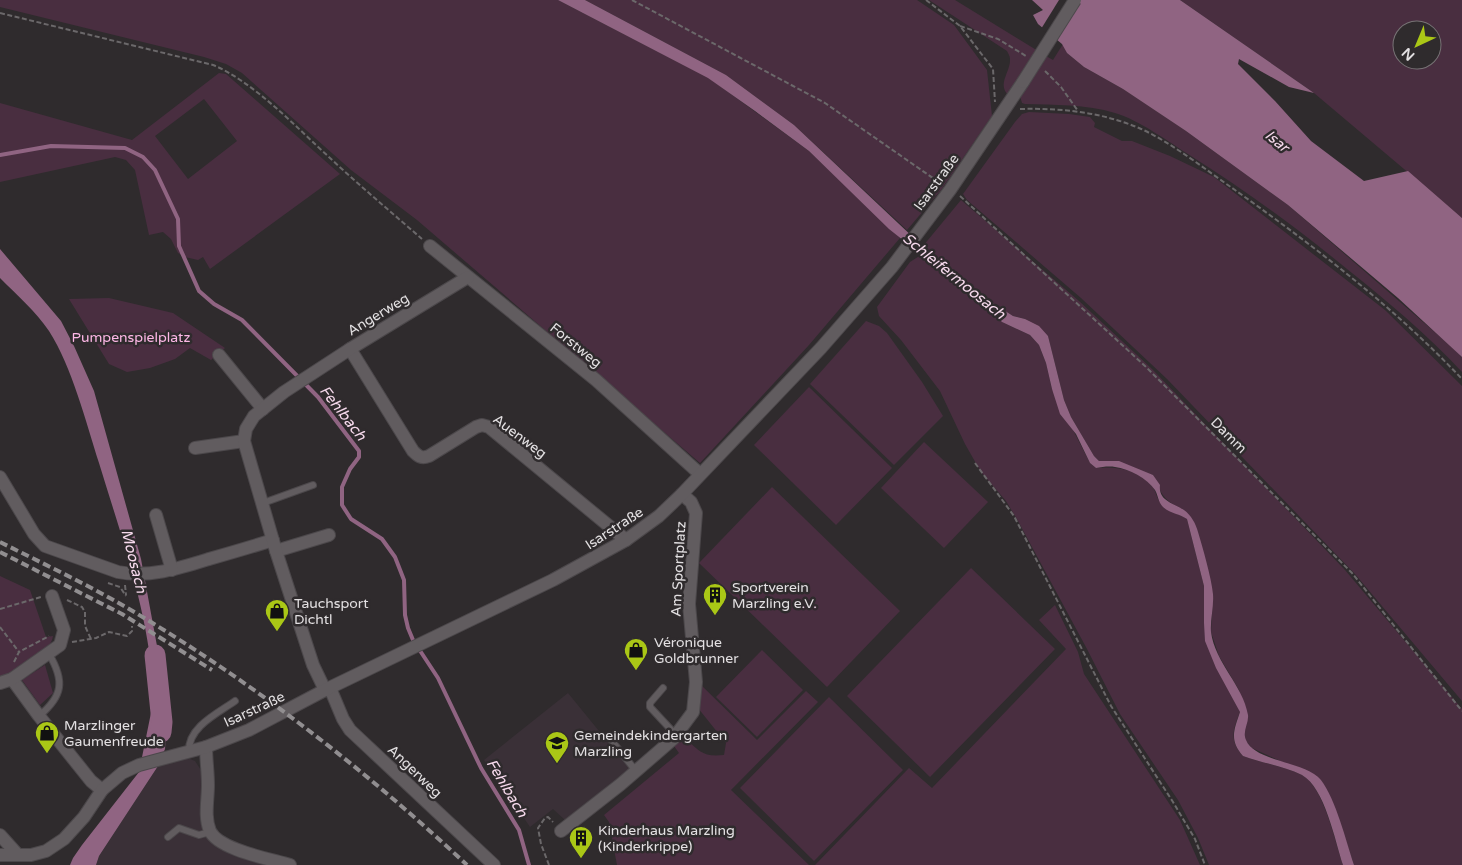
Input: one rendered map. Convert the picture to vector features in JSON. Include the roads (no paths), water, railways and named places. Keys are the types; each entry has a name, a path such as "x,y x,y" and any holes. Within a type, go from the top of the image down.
{"street":[{"name":"Isarstraße","path":"0,854 20,860 46,851 64,839 84,817 102,790 122,773 139,765 206,747 250,730 328,689 592,560 626,540 659,516 821,348 892,267 950,190 1000,118 1075,0"},
{"name":"Forstweg","path":"430,246 596,380 700,474"},
{"name":"Angerweg","path":"468,277 350,349 263,409 250,421 244,440 274,545 311,658 350,730 494,865"},
{"name":"Auenweg","path":"350,349 413,451 419,456 424,458 429,456 482,425 489,428 626,540"},
{"path":"219,356 263,409"},
{"path":"195,448 244,440"},
{"path":"0,477 34,534 45,546 109,570 124,578 172,570 274,545 329,535"},
{"name":"Am Sportplatz","path":"561,832 673,739 693,712 696,682 689,604 696,514 691,502 682,494"},
{"path":"156,515 172,570"},
{"path":"52,596 64,630 60,645 6,681 39,716 91,781 102,790"},
{"path":"206,747 207,815 210,832 223,843 257,861 290,865"},
{"path":"0,835 20,860"}],"lane":[{"path":"262,503 313,485"},
{"path":"39,716 53,704 60,688 56,667 49,654"},
{"path":"663,688 650,703 650,707 676,735"},
{"path":"189,751 191,740 197,730 235,701"},
{"path":"611,740 636,771"},
{"path":"168,837 179,828 199,835 210,832"}],"water":[{"name":"Schleifermoosach","path":"558,0 585,0 726,75 794,125 933,256 993,303 1013,316 1025,319 1039,326 1048,336 1064,400 1071,417 1094,456 1099,461 1119,461 1153,475 1160,485 1164,498 1184,510 1193,520 1202,546 1212,587 1211,632 1218,654 1245,704 1248,715 1245,733 1246,740 1259,753 1304,769 1321,780 1336,809 1354,865 1343,865 1323,803 1310,782 1295,772 1243,756 1239,750 1234,740 1234,735 1240,712 1216,668 1205,641 1204,586 1187,519 1163,507 1152,486 1137,475 1115,467 1096,468 1090,463 1076,434 1060,414 1046,363 1039,345 1030,335 1002,322 988,308 889,229 809,151 755,111 708,78"},
{"name":"Isar","path":"1032,0 1180,0 1314,93 1289,87 1239,59 1238,64 1311,141 1364,181 1408,171 1462,218 1462,357 1398,298 1288,205 1186,131 1123,89 1084,67 1067,53 1062,44 1038,24 1033,15 1043,10"},
{"path":"0,249 61,321 94,391 141,559 164,684 153,684 145,628 132,572 72,378 57,345 44,324 0,278"},
{"path":"153,703 168,703 165,749 158,766 99,856 96,865 70,865 82,845 139,772"}],"waterway":[{"name":"Fehlbach","path":"0,155 51,146 125,148 143,157 155,170 178,219 179,246 199,291 214,304 242,320 318,397 359,451 359,457 350,469 342,487 342,505 351,519 382,539 395,557 404,580 405,615 413,640 438,678 481,768 519,830 529,865"},
{"name":"Moosach","path":"155,655 162,722 161,732"}],"railway":[{"path":"0,542 124,606 216,663 345,759 387,793 467,865"},
{"path":"0,552 122,614 212,670"}],"place":[{"name":"Sportverein Marzling e.V.","path":"715,616"},
{"name":"Tauchsport Dichtl","path":"277,632"},
{"name":"Véronique Goldbrunner","path":"636,671"},
{"name":"Marzlinger Gaumenfreude","path":"47,754"},
{"name":"Gemeindekindergarten Marzling","path":"557,764"},
{"name":"Kinderhaus Marzling (Kinderkrippe)","path":"581,859"}],"park label":[{"name":"Pumpenspielplatz","path":"131,337"}]}
